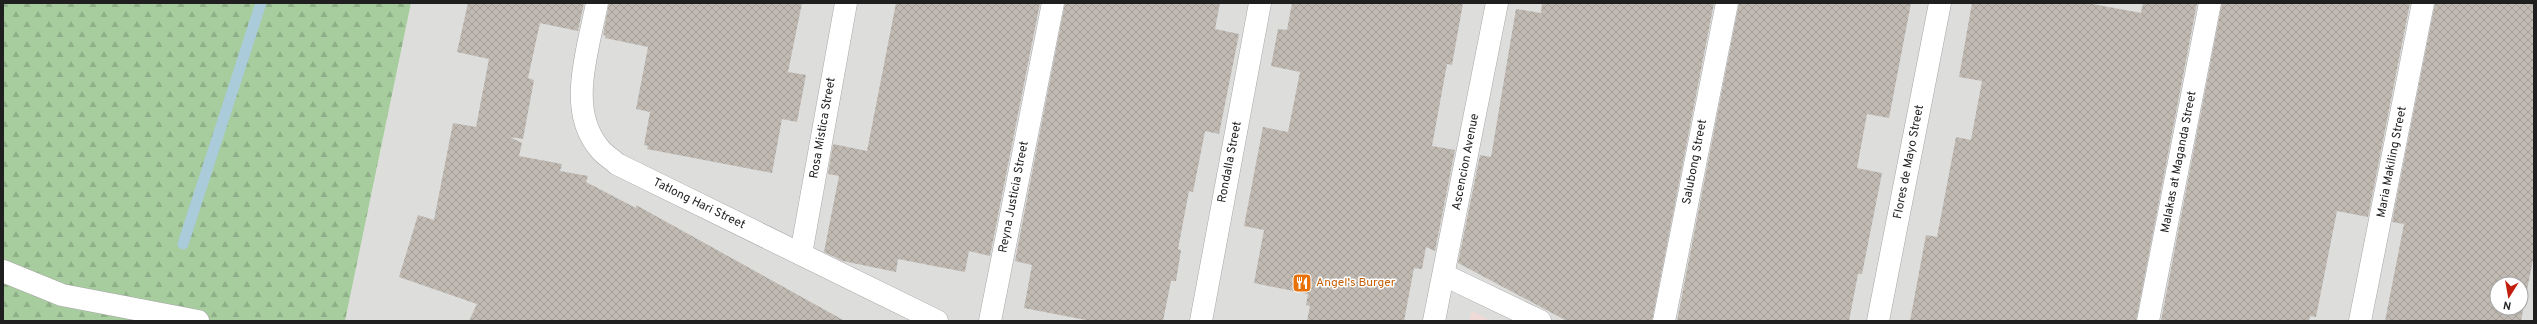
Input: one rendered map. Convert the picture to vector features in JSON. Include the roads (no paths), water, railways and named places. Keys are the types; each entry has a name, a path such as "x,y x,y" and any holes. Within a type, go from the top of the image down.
{"street":[{"name":"Tatlong Hari Street","path":"597,3 582,78 582,102 587,127 598,148 617,164 937,321"},
{"name":"Rosa Mistica Street","path":"801,254 846,3"},
{"name":"Reyna Justicia Street","path":"990,321 1053,3"},
{"name":"Rondalla Street","path":"1201,321 1260,3"},
{"name":"Ascencion Avenue","path":"1434,321 1496,3"},
{"name":"Salubong Street","path":"1664,321 1727,3"},
{"name":"Flores de Mayo Street","path":"1878,321 1940,3"},
{"name":"Malakas at Maganda Street","path":"2148,321 2210,3"},
{"name":"Maria Makiling Street","path":"2360,321 2423,3"},
{"path":"3,271 62,295 198,321"},
{"path":"1444,275 1540,321"}],"waterway":[{"path":"183,244 261,3"}],"place":[{"name":"Angel's Burger","path":"1302,283"}]}
